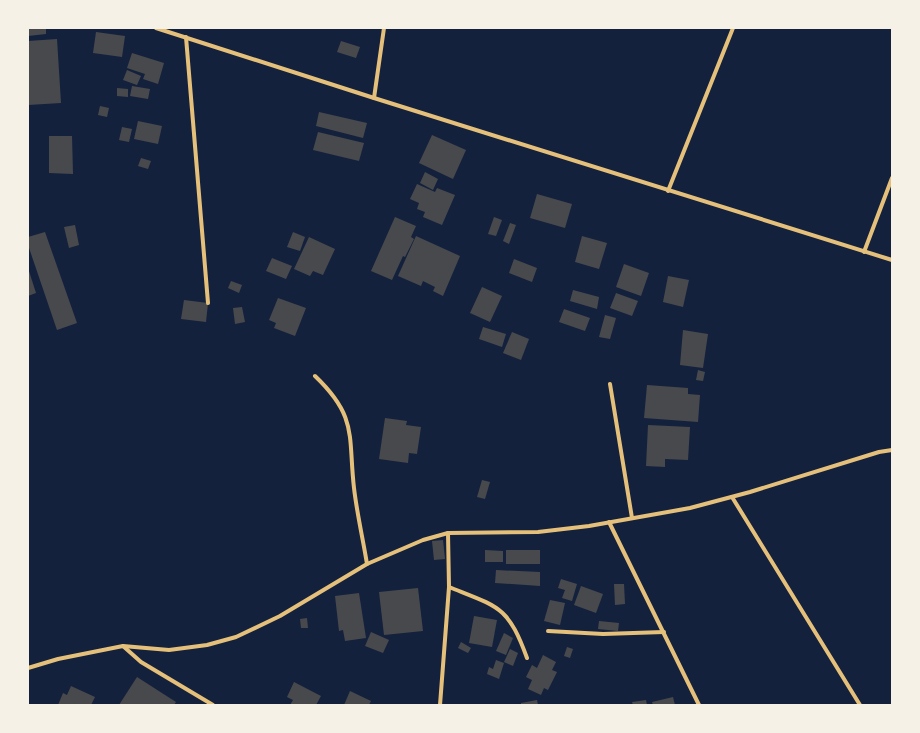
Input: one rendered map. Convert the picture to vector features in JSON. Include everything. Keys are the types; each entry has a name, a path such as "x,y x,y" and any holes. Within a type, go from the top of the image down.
{"street":[{"path":"156,28 668,191 892,260"},
{"path":"374,98 384,28"},
{"path":"668,191 733,28"},
{"path":"186,37 208,303"},
{"path":"864,252 892,178"},
{"path":"315,376 332,392 342,408 350,432 354,488 367,564"},
{"path":"610,384 632,518"},
{"path":"28,668 58,659 123,646 168,650 207,645 236,637 286,613 367,564 423,540 448,533 538,532 690,508 732,497 879,452 892,450"},
{"path":"732,497 860,705"},
{"path":"609,522 699,705"},
{"path":"440,705 449,587 448,533"},
{"path":"449,587 494,605 506,615 518,632 528,658"},
{"path":"548,631 603,634 664,632"},
{"path":"123,646 141,662 213,705"}],"building":[{"path":"28,28 46,28 46,34 28,36"},
{"path":"96,32 125,36 122,57 93,53"},
{"path":"57,39 61,103 28,105 28,41"},
{"path":"341,41 360,47 356,58 337,52"},
{"path":"132,53 164,63 158,84 143,79 145,74 127,68"},
{"path":"127,70 141,76 137,85 123,80"},
{"path":"132,86 150,89 148,99 130,96"},
{"path":"117,88 128,89 128,97 117,96"},
{"path":"100,106 109,108 107,117 98,115"},
{"path":"319,112 367,123 363,138 316,126"},
{"path":"138,121 162,126 158,144 134,139"},
{"path":"122,127 132,129 129,142 119,140"},
{"path":"318,132 364,143 359,161 313,150"},
{"path":"432,135 466,150 453,179 419,163"},
{"path":"49,136 72,136 73,174 49,173"},
{"path":"141,158 151,161 148,169 138,166"},
{"path":"425,172 438,179 433,190 420,183"},
{"path":"417,184 435,192 437,188 455,195 442,225 423,217 425,212 417,209 419,203 410,199"},
{"path":"537,194 572,204 565,228 530,218"},
{"path":"395,217 416,226 411,237 414,239 405,257 403,256 392,280 371,271"},
{"path":"494,217 502,220 496,236 488,234"},
{"path":"510,223 516,225 509,244 503,241"},
{"path":"75,225 79,245 69,248 64,227"},
{"path":"45,232 77,323 57,330 28,245 28,237"},
{"path":"293,232 305,237 300,251 287,247"},
{"path":"416,236 460,256 443,296 433,291 435,287 423,281 421,286 398,276"},
{"path":"582,236 607,243 599,269 575,262"},
{"path":"309,237 335,249 323,275 313,271 310,276 294,269"},
{"path":"272,258 292,266 286,279 266,271"},
{"path":"514,259 537,268 532,282 509,273"},
{"path":"624,264 649,273 641,296 616,287"},
{"path":"28,268 36,293 28,296"},
{"path":"668,276 689,280 683,307 663,302"},
{"path":"231,281 242,285 239,293 228,288"},
{"path":"482,287 502,296 490,322 470,313"},
{"path":"573,290 599,297 597,309 570,301"},
{"path":"616,293 638,301 632,316 610,308"},
{"path":"278,298 306,308 295,336 274,328 276,323 269,320"},
{"path":"184,300 208,303 206,322 181,319"},
{"path":"242,307 245,322 235,324 233,308"},
{"path":"564,309 590,318 585,331 559,322"},
{"path":"605,315 616,318 610,339 599,337"},
{"path":"483,327 506,334 502,347 479,339"},
{"path":"683,330 708,334 703,368 680,365"},
{"path":"512,332 529,339 521,360 503,353"},
{"path":"698,370 705,372 703,381 696,380"},
{"path":"647,385 688,388 688,394 700,395 698,422 644,418"},
{"path":"385,418 407,421 406,425 421,427 417,454 409,453 408,463 379,459"},
{"path":"648,425 690,427 688,460 665,459 665,467 646,466"},
{"path":"482,480 490,482 485,499 477,497"},
{"path":"443,540 445,559 434,560 432,541"},
{"path":"485,550 503,551 503,562 485,562"},
{"path":"506,550 540,550 540,564 506,564"},
{"path":"496,570 540,572 540,586 495,583"},
{"path":"561,579 577,584 572,601 562,598 565,590 558,588"},
{"path":"614,584 624,584 625,604 615,605"},
{"path":"581,586 603,594 596,613 574,605"},
{"path":"418,588 423,631 384,635 379,592"},
{"path":"359,593 366,638 345,641 343,630 339,631 335,596"},
{"path":"550,600 565,603 560,625 544,621"},
{"path":"474,616 497,620 492,647 469,643"},
{"path":"307,618 308,628 301,628 300,619"},
{"path":"599,621 619,623 618,631 598,629"},
{"path":"371,632 389,640 383,653 365,646"},
{"path":"504,633 513,638 506,655 496,651"},
{"path":"461,642 471,648 468,653 458,648"},
{"path":"567,647 573,649 570,658 564,656"},
{"path":"510,649 518,653 513,666 504,662"},
{"path":"543,655 556,662 552,670 557,672 548,690 544,688 541,695 528,689 532,680 526,677 532,665 537,668"},
{"path":"496,660 504,663 499,679 487,674 489,667 493,669"},
{"path":"137,677 176,702 174,705 119,705"},
{"path":"294,682 321,696 316,705 290,705 293,700 287,697"},
{"path":"71,686 95,697 91,705 58,705 63,693 67,695"},
{"path":"350,691 371,701 369,705 344,705"},
{"path":"673,697 675,705 653,705 652,702"},
{"path":"537,700 538,705 521,705 521,703"},
{"path":"646,700 647,705 633,705 632,702"}]}
